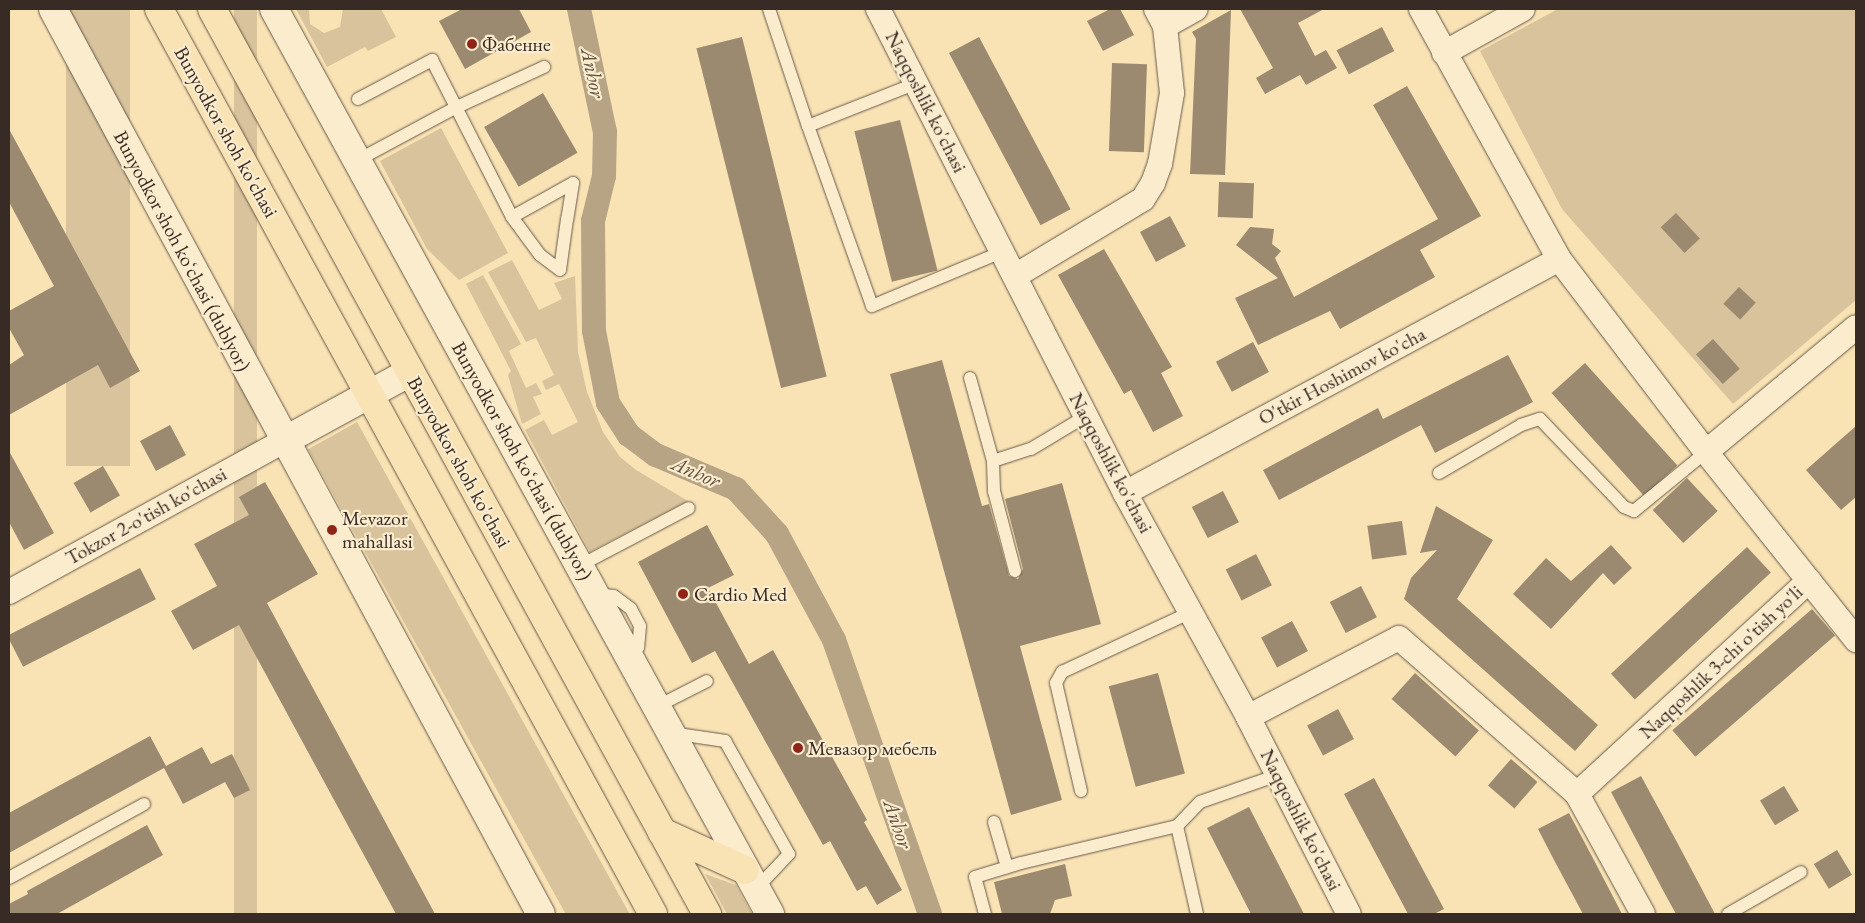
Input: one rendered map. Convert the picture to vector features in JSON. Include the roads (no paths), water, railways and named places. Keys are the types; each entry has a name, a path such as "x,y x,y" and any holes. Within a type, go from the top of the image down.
{"main road":[{"name":"Bunyodkor shoh ko'chasi","path":"159,9 653,914"},
{"name":"Bunyodkor shoh ko'chasi","path":"212,9 708,914"},
{"path":"662,832 751,879"}],"street":[{"name":"Bunyodkor shoh koʻchasi (dublyor)","path":"53,9 284,441 541,914"},
{"name":"Bunyodkor shoh koʻchasi (dublyor)","path":"274,9 770,914"},
{"name":"Naqqoshlik ko'chasi","path":"878,9 1086,416 1248,716 1348,914"},
{"path":"1015,276 1143,199 1153,183 1160,164 1172,93 1160,17 1196,9"},
{"path":"1421,9 1559,259 1706,452 1809,581"},
{"path":"1444,53 1523,9"},
{"name":"O'tkir Hoshimov ko'cha","path":"1126,493 1559,259"},
{"path":"1706,452 1856,327"},
{"path":"284,441 410,372"},
{"name":"Tokzor 2-o'tish ko'chasi","path":"9,590 284,441"},
{"name":"Naqqoshlik 3-chi o'tish yo'li","path":"1577,794 1809,581 1856,640"},
{"path":"1248,716 1399,638 1577,794 1643,914"}],"lane":[{"path":"769,9 872,306 1002,252"},
{"path":"358,98 432,60 512,217 540,256 560,270 573,183 512,217"},
{"path":"358,160 457,106 544,67"},
{"path":"808,126 916,83"},
{"path":"970,378 993,461 994,491 1015,572"},
{"path":"993,461 1031,449 1086,416"},
{"path":"1439,473 1521,425 1540,419 1624,507 1634,511 1706,452"},
{"path":"580,566 689,508"},
{"path":"1081,791 1056,683 1062,672 1191,612"},
{"path":"656,707 707,681"},
{"path":"671,733 725,741 789,854 751,879"},
{"path":"985,914 976,877 1007,867 1177,826 1200,802 1278,775"},
{"path":"9,878 144,804"},
{"path":"994,822 1007,867"},
{"path":"1177,826 1197,914"},
{"path":"1728,914 1801,872"}],"waterway":[{"name":"Anhor","path":"579,9 605,132 604,176 593,221 594,331 608,403 629,435 656,455 736,489 777,534 834,640 930,914"},
{"name":"Anhor","path":"907,867 912,865"}],"place":[{"name":"Фабенне","path":"472,44"},
{"name":"Mevazor mahallasi","path":"332,530"},
{"name":"Cardio Med","path":"683,594"},
{"name":"Мевазор мебель","path":"798,748"}]}
